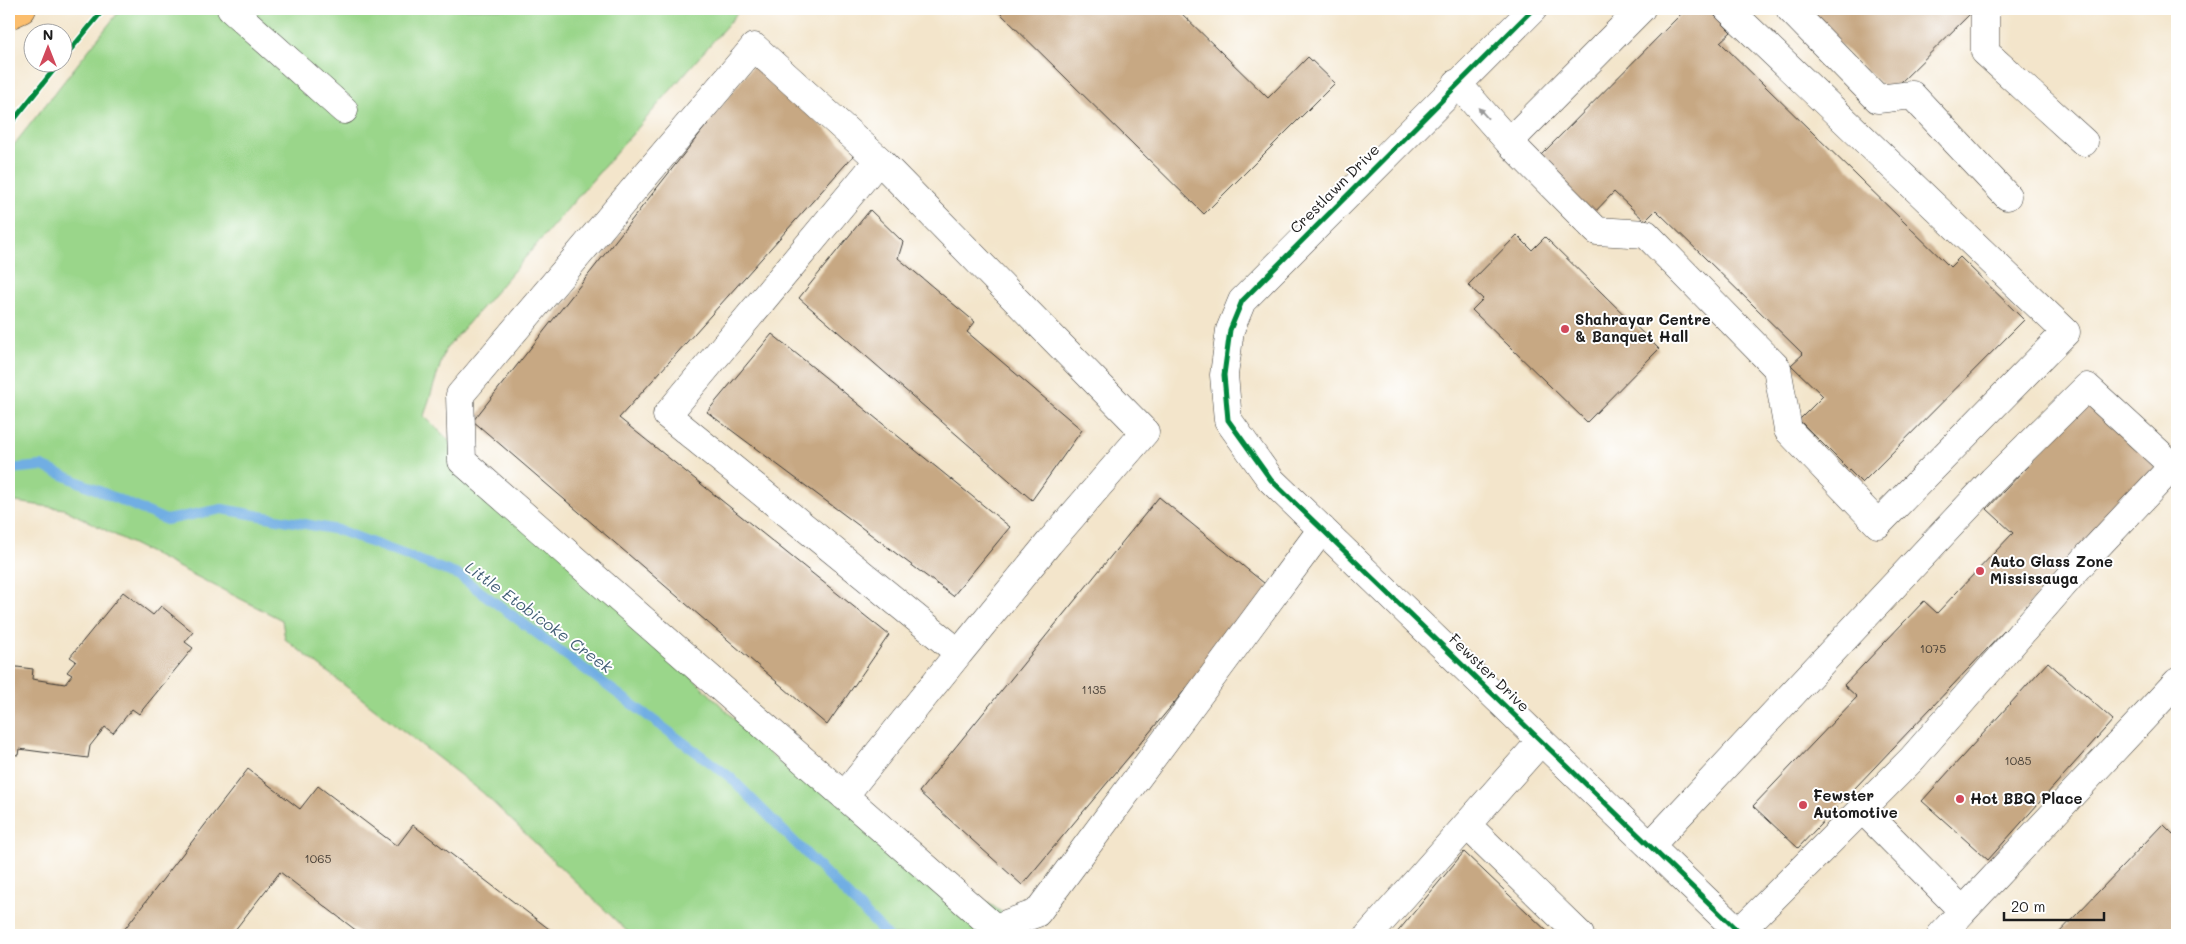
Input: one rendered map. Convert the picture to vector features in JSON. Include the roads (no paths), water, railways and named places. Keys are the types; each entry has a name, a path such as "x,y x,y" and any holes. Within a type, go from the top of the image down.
{"main road":[{"path":"9,15 22,9"}],"street":[{"path":"231,9 344,110"},
{"name":"Crestlawn Drive","path":"1228,420 1224,375 1230,330 1242,301 1457,83 1533,9"},
{"path":"1509,142 1641,9"},
{"path":"1457,83 1509,142 1597,231 1646,234 1777,368 1788,430 1878,524 2066,332 1728,9"},
{"path":"1790,9 1878,99 1912,95 2007,196"},
{"path":"1985,9 1985,52 2084,142"},
{"path":"844,796 1049,543 1145,432 879,160 754,47 460,395 462,461 994,928 1036,913 1322,529"},
{"path":"879,160 668,415 959,653"},
{"path":"1650,846 1993,480 2087,388 2173,466 2090,554 1912,759 1741,934"},
{"name":"Fewster Drive","path":"1228,420 1271,480 1741,934"},
{"path":"1941,935 2177,682"},
{"path":"1369,935 1541,741"},
{"path":"1862,809 1963,911"},
{"path":"1467,825 1580,935"}],"waterway":[{"name":"Little Etobicoke Creek","path":"9,469 42,466 166,520 222,509 338,530 458,575 730,777 887,935"}],"place":[{"name":"Shahrayar Centre & Banquet Hall","path":"1565,329"},
{"name":"Auto Glass Zone Mississauga","path":"1980,571"},
{"name":"Hot BBQ Place","path":"1960,799"},
{"name":"Fewster Automotive","path":"1803,805"}]}
